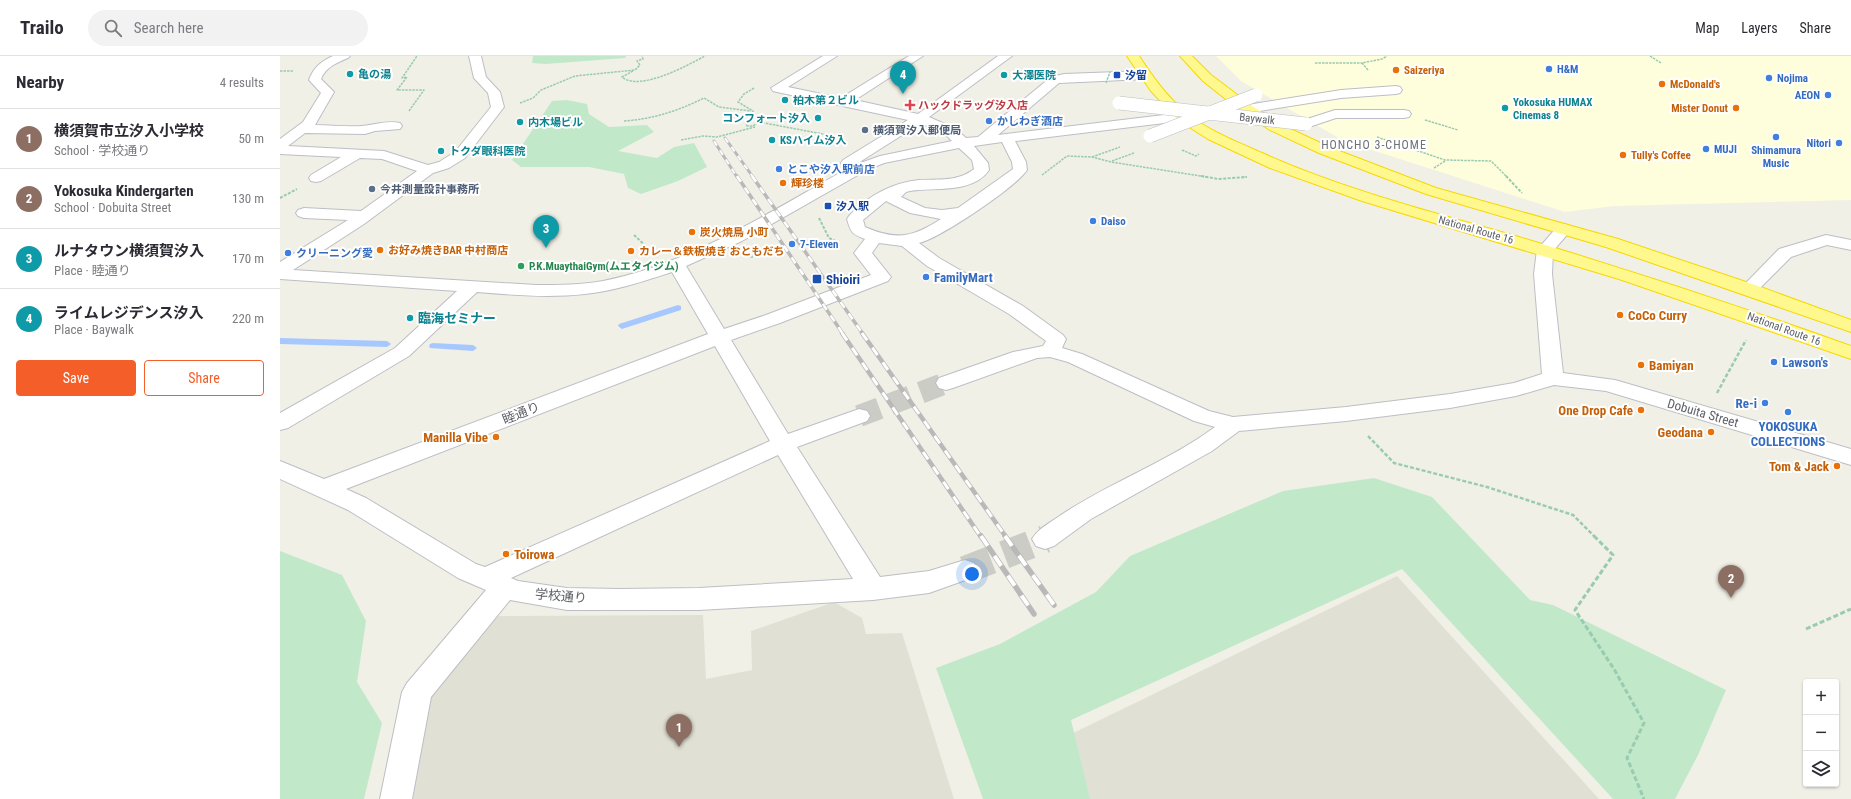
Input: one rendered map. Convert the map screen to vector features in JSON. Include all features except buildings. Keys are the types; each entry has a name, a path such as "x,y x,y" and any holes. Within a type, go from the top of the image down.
{"highway":[{"name":"National Route 16","path":"1133,56 1151,84 1183,117 1216,137 1276,166 1399,209 1545,250 1719,306 1851,353"},
{"name":"National Route 16","path":"1186,56 1207,78 1247,109 1275,128 1324,150 1431,191 1564,229 1749,289 1851,326"}],"street":[{"path":"280,145 308,125 328,92 315,80 317,72 328,62 344,56"},
{"path":"280,270 365,216 428,170 444,165 460,155 498,107 494,92 480,78 475,56"},
{"path":"831,56 777,88 845,101 920,118 941,126 963,143 982,163 982,170 976,176 963,182 918,185 900,188 892,191 863,209 855,219 858,230 875,238 906,241 926,235 1012,178 1020,170 1019,162 1007,138"},
{"path":"845,101 917,56"},
{"path":"825,187 842,168 920,118 1006,56"},
{"path":"982,141 1055,80 1064,78 1145,75"},
{"path":"280,274 473,286 530,292 581,290 634,279 676,264 735,237 860,168 880,160 963,143 1247,109 1341,94 1396,90"},
{"name":"Baywalk","path":"1150,136 1256,95"},
{"name":"Baywalk","path":"1120,103 1306,124 1335,114 1404,114"},
{"path":"302,129 365,130 373,127 395,126"},
{"path":"280,150 384,155 428,170"},
{"path":"316,178 357,154"},
{"path":"900,188 891,198 903,206 930,214 946,215 960,213"},
{"path":"304,213 365,216"},
{"path":"946,383 1020,356 1037,352 1051,351 1075,358 1202,416 1233,424 1346,414 1450,401 1516,389 1553,378 1543,274 1545,250 1564,229"},
{"path":"863,253 875,238"},
{"path":"1749,289 1785,253 1826,240 1851,245"},
{"path":"906,241 933,262 1016,310 1056,339 1051,351"},
{"name":"睦通り","path":"323,489 719,337 773,320 882,277 863,253"},
{"path":"676,264 783,444 873,589"},
{"path":"280,423 402,352 473,286"},
{"name":"Dobuita Street","path":"1553,378 1608,385 1851,457"},
{"path":"396,799 417,692 495,583 783,444 859,416"},
{"path":"1045,539 1082,513 1204,446 1233,424"},
{"name":"学校通り","path":"280,469 356,504 467,571 514,591 567,599 699,599 873,589 929,582 965,570"}],"path":[{"path":"642,56 643,59 637,61 640,65 635,70 622,77 624,79 630,81 651,80 673,73 705,56"},
{"path":"1650,56 1661,63"},
{"path":"1315,63 1362,63"},
{"path":"495,112 533,98 541,90 576,76 598,75 635,70"},
{"path":"753,111 738,102 744,94 754,88"},
{"path":"624,121 642,120 682,109 704,98 708,102 719,107 753,111"},
{"path":"753,111 746,126 753,126"},
{"path":"681,140 703,136 717,137 755,127 753,126 759,122 810,132"},
{"path":"1373,135 1445,160 1491,161 1525,197"},
{"path":"1092,157 1106,152"},
{"path":"1041,175 1067,156 1092,157 1111,162 1218,179 1254,177"},
{"path":"1430,171 1445,160"},
{"path":"634,235 653,253"},
{"path":"829,238 863,253"},
{"path":"1705,414 1746,339"},
{"path":"1346,414 1394,463 1487,487 1573,515 1613,554 1575,610 1614,669 1644,723 1627,758 1644,799"},
{"path":"1806,629 1851,608"}],"shaded area":[{"path":"533,56 626,56 625,58 546,64 532,63"},
{"path":"1216,56 1851,56 1851,200 1614,206 1565,212 1344,141 1241,81"},
{"path":"567,100 587,104 589,114 609,127 647,125 654,132 618,151 657,158 674,147 694,143 707,167 678,181 641,194 628,188 624,174 589,167 521,167 512,160 552,101"},
{"path":"1374,478 1432,497 1530,600 1553,605 1726,690 1698,755 1675,799 1613,799 1402,569 1071,720 1090,799 983,799 936,668 1000,644 1096,592 1130,556 1283,491"},
{"path":"280,551 342,575 366,621 357,682 382,723 364,799 280,799"},
{"path":"1397,576 1599,799 1015,799 1003,767"},
{"path":"834,602 862,618 866,634 902,633 954,799 412,799 427,694 493,616 703,615 706,679 752,670 751,631"}],"waterway":[{"path":"622,326 678,308"},
{"path":"280,341 387,344"},
{"path":"433,346 473,348"}],"tunnel":[{"path":"859,416 946,383"},
{"path":"965,570 1045,539"}],"railway":[{"path":"725,138 753,177"},
{"path":"714,141 737,177"},
{"path":"737,176 843,334"},
{"path":"752,176 863,334"},
{"path":"842,333 981,537"},
{"path":"862,333 1006,537"},
{"path":"981,536 1034,614"},
{"path":"1005,536 1054,605"}],"place":[{"name":"H&M","path":"1549,69"},
{"name":"Saizeriya","path":"1396,70"},
{"name":"亀の湯","path":"350,74"},
{"name":"大澤医院","path":"1004,75"},
{"name":"汐留","path":"1117,75"},
{"name":"Nojima","path":"1769,78"},
{"name":"McDonald's","path":"1662,84"},
{"name":"ライムレジデンス汐入","path":"903,94"},
{"name":"AEON","path":"1828,95"},
{"name":"柏木第２ビル","path":"785,100"},
{"name":"ハックドラッグ汐入店","path":"910,105"},
{"name":"Yokosuka HUMAX Cinemas 8","path":"1505,108"},
{"name":"Mister Donut","path":"1736,108"},
{"name":"コンフォート汐入","path":"818,118"},
{"name":"かしわぎ酒店","path":"989,121"},
{"name":"内木場ビル","path":"520,122"},
{"name":"横須賀汐入郵便局","path":"865,130"},
{"name":"Shimamura Music","path":"1776,137"},
{"name":"KSハイム汐入","path":"772,140"},
{"name":"Nitori","path":"1839,143"},
{"name":"MUJI","path":"1706,149"},
{"name":"トクダ眼科医院","path":"441,151"},
{"name":"Tully's Coffee","path":"1623,155"},
{"name":"とこや汐入駅前店","path":"779,169"},
{"name":"輝珍楼","path":"783,183"},
{"name":"今井測量設計事務所","path":"372,189"},
{"name":"汐入駅","path":"828,206"},
{"name":"Daiso","path":"1093,221"},
{"name":"炭火焼鳥 小町","path":"692,232"},
{"name":"7-Eleven","path":"792,244"},
{"name":"ルナタウン横須賀汐入","path":"546,248"},
{"name":"お好み焼きBAR 中村商店","path":"380,250"},
{"name":"カレー＆鉄板焼き おともだち","path":"631,251"},
{"name":"クリーニング愛","path":"288,253"},
{"name":"P.K.MuaythaiGym(ムエタイジム)","path":"521,266"},
{"name":"FamilyMart","path":"926,277"},
{"name":"Shioiri","path":"817,279"},
{"name":"CoCo Curry","path":"1620,315"},
{"name":"臨海セミナー","path":"410,318"},
{"name":"Lawson's","path":"1774,362"},
{"name":"Bamiyan","path":"1641,365"},
{"name":"Re-i","path":"1765,403"},
{"name":"One Drop Cafe","path":"1641,410"},
{"name":"YOKOSUKA COLLECTIONS","path":"1788,412"},
{"name":"Geodana","path":"1711,432"},
{"name":"Manilla Vibe","path":"496,437"},
{"name":"Tom & Jack","path":"1837,466"},
{"name":"Toirowa","path":"506,554"},
{"name":"Yokosuka Kindergarten","path":"1731,598"},
{"name":"横須賀市立汐入小学校","path":"679,747"}],"district":[{"name":"HONCHO 3-CHOME","path":"1374,145"}]}
